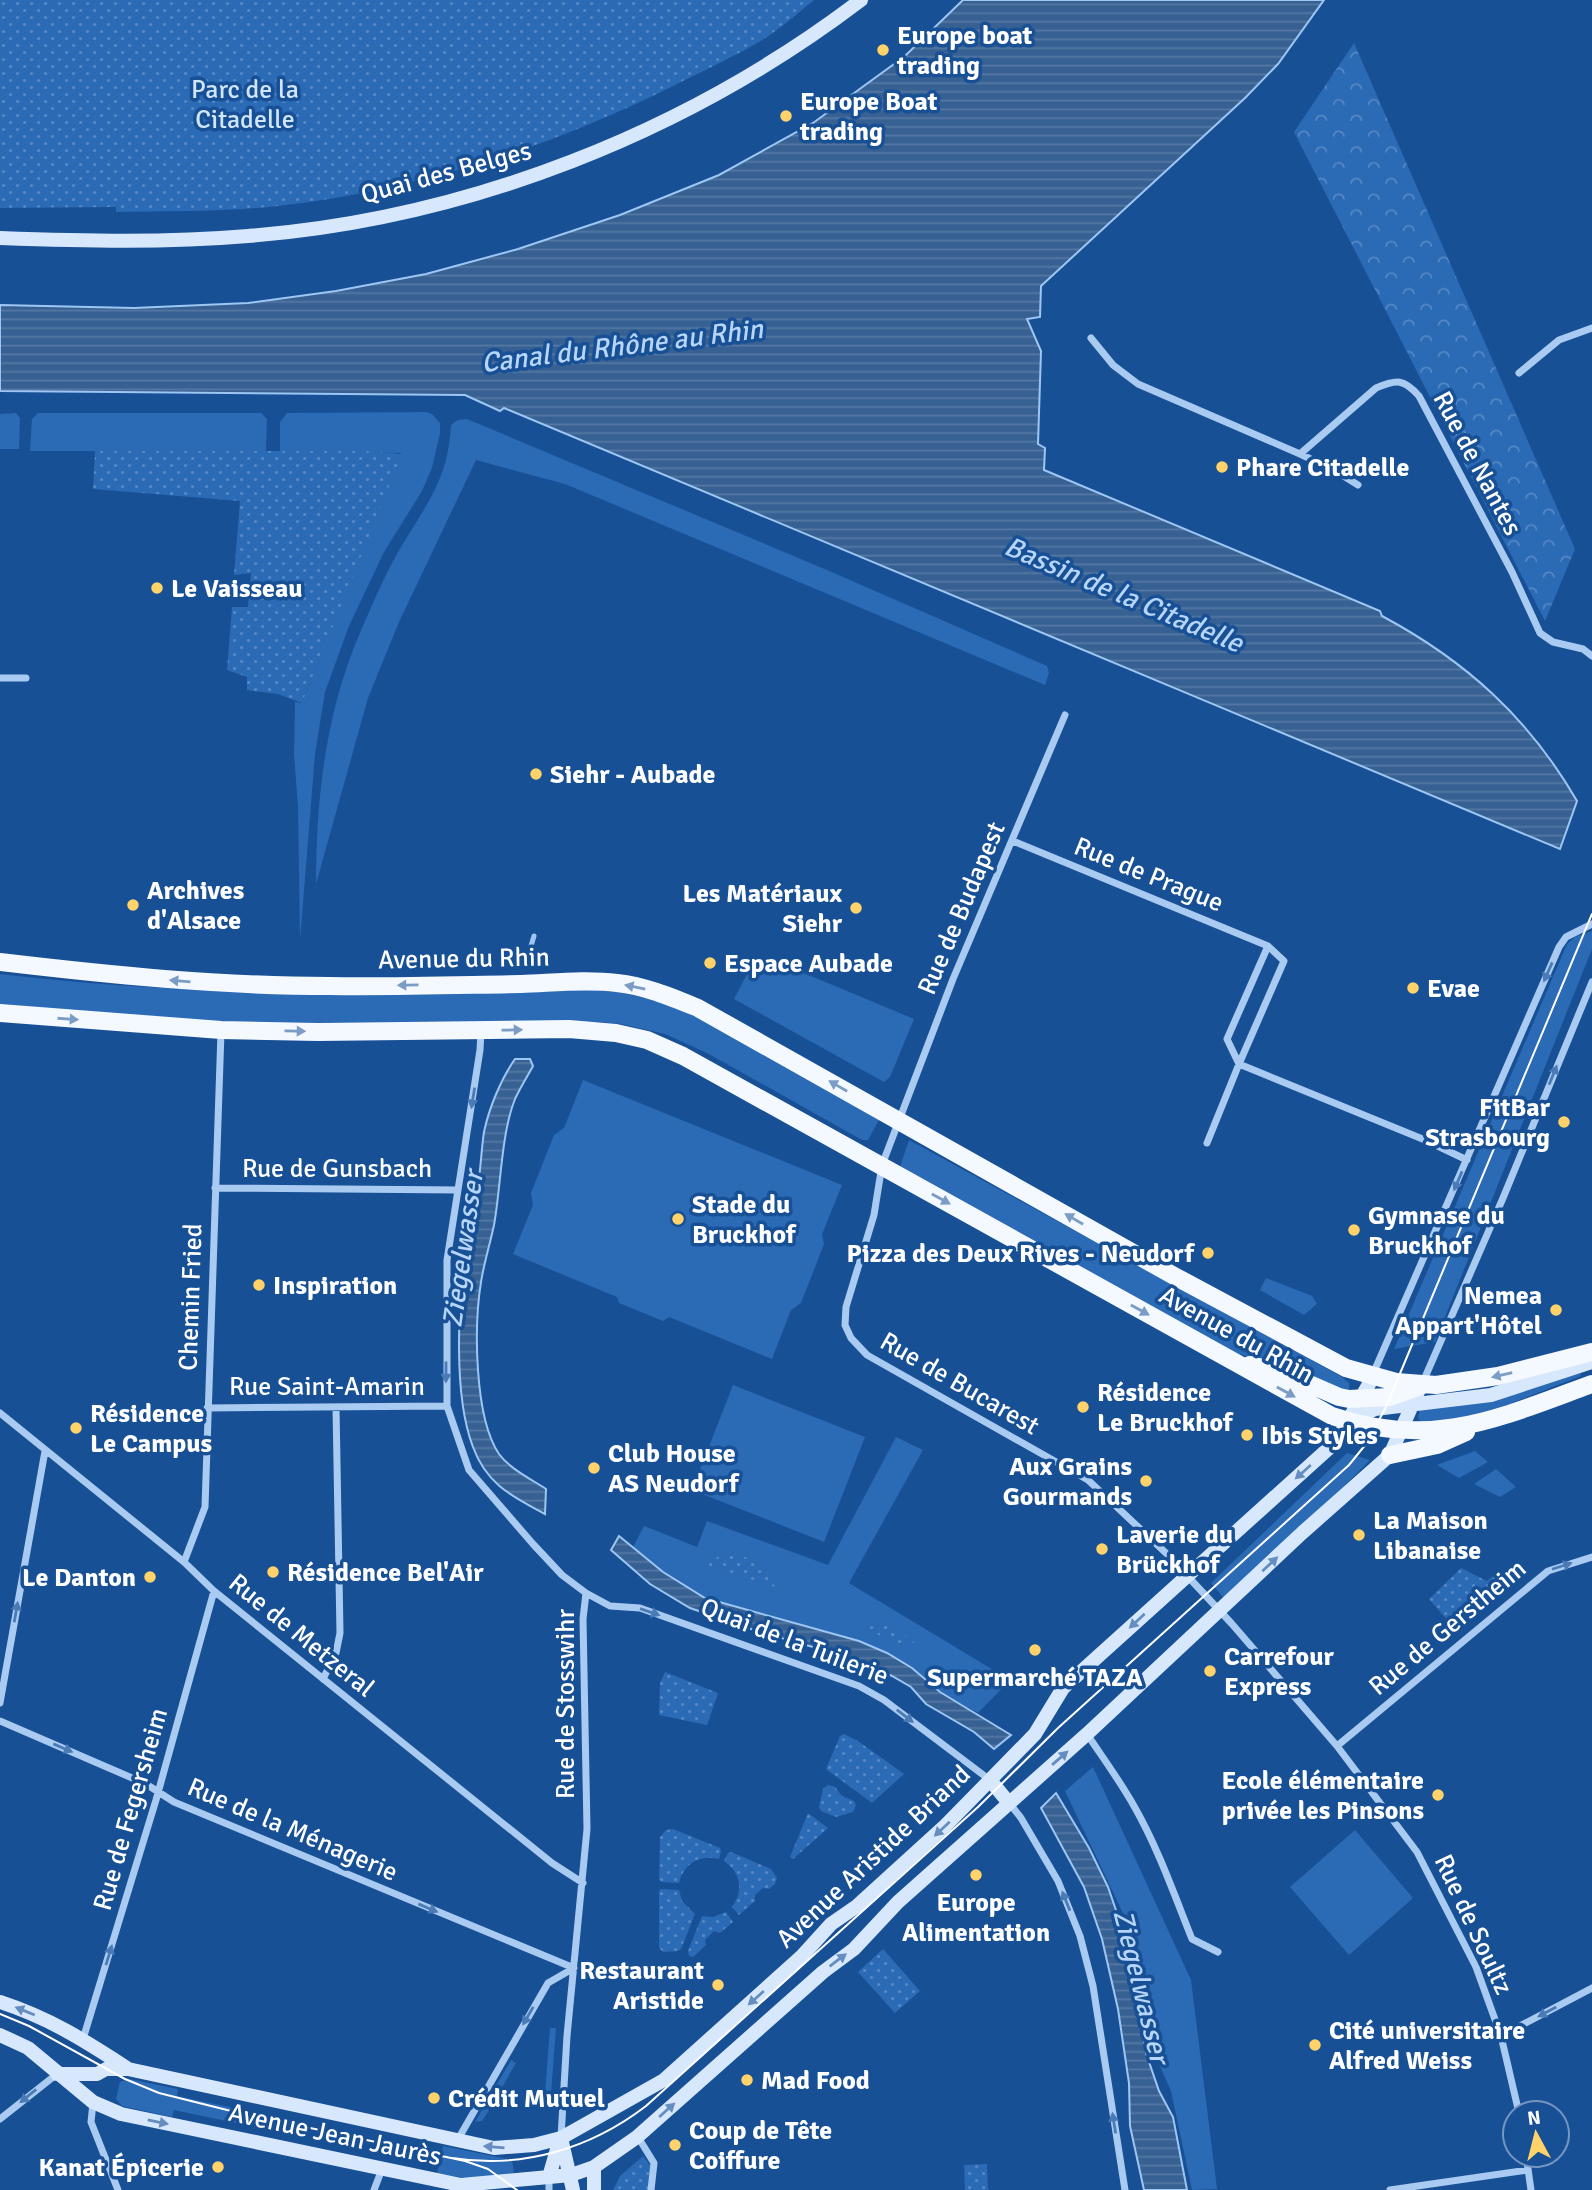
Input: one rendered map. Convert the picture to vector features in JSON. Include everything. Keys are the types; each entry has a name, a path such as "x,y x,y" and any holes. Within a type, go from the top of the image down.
{"main road":[{"name":"Quai des Belges","path":"0,238 126,241 249,236 369,220 464,197 590,153 712,97 773,61 861,0"},
{"name":"Avenue du Rhin","path":"0,962 89,973 231,985 571,982 626,985 659,992 698,1008 1176,1277 1346,1368 1373,1377 1421,1385 1452,1384 1498,1376 1592,1352"},
{"name":"Avenue du Rhin","path":"0,1013 221,1030 318,1032 569,1029 616,1032 647,1040 683,1056 1309,1405 1349,1421 1400,1430 1436,1430 1489,1421 1592,1384"},
{"path":"1227,1359 1284,1373 1339,1397 1360,1400 1390,1397 1421,1385"},
{"path":"1349,1421 1375,1409 1491,1395 1592,1362"},
{"name":"Avenue Aristide Briand","path":"561,2138 664,2080 802,1956 831,1924 857,1906 946,1825 1035,1734 1063,1688 1328,1449 1349,1421 1373,1377"},
{"name":"Avenue Aristide Briand","path":"572,2183 637,2137 823,1972 854,1949 898,1902 1087,1734 1390,1455 1421,1385"},
{"path":"1390,1455 1437,1445 1489,1421"},
{"name":"Quai de la Tuilerie","path":"990,1780 1009,1803"},
{"name":"Avenue Jean Jaurès","path":"0,2002 24,2010 83,2039 128,2069"},
{"name":"Avenue Jean Jaurès","path":"0,2035 27,2048 93,2102 121,2114 466,2187 572,2183"},
{"name":"Avenue Jean Jaurès","path":"57,2074 97,2074 106,2069 128,2069 457,2141 509,2148 561,2138"},
{"path":"93,2102 97,2074"},
{"path":"561,2138 572,2183"},
{"path":"549,2183 561,2138"},
{"path":"594,2167 594,2190"}],"street":[{"path":"1519,373 1559,340 1592,328"},
{"path":"1091,338 1114,365 1138,384 1300,454 1358,485"},
{"name":"Rue de Nantes","path":"1300,454 1376,388 1391,382 1411,386 1419,396 1512,572 1540,633 1553,642 1583,649 1592,656"},
{"path":"0,678 26,678"},
{"name":"Rue de Budapest","path":"898,1119 953,979 1065,715"},
{"name":"Rue de Prague","path":"1013,841 1268,946"},
{"path":"1373,1377 1559,947 1566,937 1592,924"},
{"path":"1207,1143 1239,1064 1284,961 1268,946 1227,1039 1239,1064 1425,1140 1466,1160"},
{"path":"1421,1385 1503,1198 1592,982"},
{"name":"Chemin Fried","path":"184,1562 205,1507 221,1030"},
{"name":"Rue de Stosswihr","path":"481,1030 447,1260 447,1406 468,1470 562,1575 586,1593 583,1619 587,1829 561,2138"},
{"path":"882,1165 898,1119"},
{"name":"Rue de Bucarest","path":"882,1165 874,1215 846,1307 845,1325 850,1338 867,1355 1088,1480 1188,1575"},
{"name":"Rue de Gunsbach","path":"215,1188 458,1190"},
{"name":"Rue Saint-Amarin","path":"208,1408 447,1406"},
{"path":"323,1679 336,1653 340,1633 335,1407"},
{"name":"Rue de Metzeral","path":"0,1413 323,1679 552,1863 583,1883"},
{"path":"0,1703 45,1451"},
{"name":"Rue de Gerstheim","path":"1337,1746 1548,1571 1592,1557"},
{"path":"1188,1575 1220,1610"},
{"name":"Rue de Fegersheim","path":"83,2039 158,1792 214,1591"},
{"name":"Quai de la Tuilerie","path":"586,1593 610,1606 640,1608 859,1686 884,1700 990,1780"},
{"name":"Rue de Soultz","path":"1220,1610 1337,1746 1417,1852 1476,1967 1501,2036 1516,2099"},
{"name":"Rue de la Ménagerie","path":"0,1721 146,1783 174,1802 574,1968"},
{"path":"1087,1734 1135,1807 1164,1866 1192,1939 1218,1952"},
{"name":"Quai de la Tuilerie","path":"1009,1803 1021,1818 1058,1881 1080,1936 1093,1986 1125,2190"},
{"path":"457,2141 548,1983 574,1968"},
{"path":"1501,2036 1592,1988"},
{"path":"0,2119 57,2074"},
{"path":"93,2102 91,2122 118,2190"},
{"path":"637,2137 654,2163 651,2190"},
{"path":"374,2190 382,2169"},
{"path":"1390,2190 1528,2171 1531,2190"}],"green space":[{"name":"Parc de la Citadelle","path":"0,0 814,0 764,39 711,67 588,125 495,159 400,185 302,203 232,210 116,212 116,207 0,208"},
{"path":"1354,43 1575,549 1545,621 1294,132"},
{"path":"427,412 440,423 432,468 422,491 384,552 349,626 325,692 315,754 300,940 298,806 294,755 295,702 302,703 401,453 280,451 280,422 287,413"},
{"path":"16,413 20,418 19,449 0,449 0,414"},
{"path":"38,413 261,413 267,419 266,451 30,451 32,419"},
{"path":"467,419 827,570 1047,666 1049,673 1045,685 565,484 476,460 399,622 368,698 316,884 321,786 332,722 350,659 390,566 435,489 446,461 451,425 458,420"},
{"path":"95,451 364,451 402,454 302,703 278,694 247,690 247,677 227,670 232,607 248,607 251,573 234,575 240,501 93,489"},
{"path":"1592,931 1592,949 1435,1342 1394,1349 1567,944 1575,937"},
{"path":"755,959 785,975 789,967 792,968 914,1019 890,1077 884,1082 734,999"},
{"path":"0,974 74,982 222,991 372,994 595,989 620,992 664,1004 704,1021 880,1118 868,1140 862,1140 707,1053 665,1034 621,1024 254,1023 148,1018 0,1004"},
{"name":"Stade du Bruckhof","path":"583,1080 842,1185 822,1234 824,1244 801,1303 791,1310 772,1359 669,1317 663,1321 619,1303 617,1297 513,1254 533,1205 531,1193 554,1135 564,1128"},
{"path":"909,1140 1342,1377 1349,1383 1349,1390 1345,1392 1284,1366 1235,1353 900,1167"},
{"path":"1266,1278 1312,1296 1317,1304 1304,1315 1260,1290"},
{"path":"1580,1372 1581,1376 1481,1415 1423,1423 1418,1418 1420,1409"},
{"path":"733,1385 865,1437 824,1542 692,1490"},
{"path":"896,1437 923,1450 849,1583 1010,1680 978,1713 940,1692 912,1668 859,1641 705,1598 676,1582 633,1547 644,1526 697,1547 707,1521 828,1565"},
{"path":"1475,1451 1488,1462 1459,1478 1437,1465"},
{"path":"1347,1453 1370,1460 1228,1603 1211,1583"},
{"path":"1496,1469 1516,1487 1500,1497 1474,1484"},
{"path":"732,1554 759,1563 768,1572 775,1587 697,1562"},
{"path":"1461,1568 1487,1581 1493,1576 1507,1586 1454,1628 1429,1599"},
{"path":"862,1623 896,1626 917,1646 890,1643"},
{"path":"665,1672 718,1693 707,1725 659,1715 660,1683"},
{"path":"844,1734 904,1774 872,1803 826,1769 840,1736"},
{"path":"1093,1767 1191,1980 1217,2189 1192,2190 1171,2091 1151,2046 1142,1978 1121,1909 1065,1791"},
{"path":"828,1785 854,1801 856,1805 853,1812 836,1817 821,1811 819,1807 823,1789"},
{"path":"808,1813 828,1828 793,1859 790,1857"},
{"path":"673,1829 720,1848 719,1859 699,1859 689,1865 679,1883 662,1882 659,1880 660,1837 666,1830"},
{"path":"1355,1830 1413,1898 1349,1955 1290,1887"},
{"path":"731,1852 771,1869 777,1878 769,1889 763,1888 755,1895 755,1901 739,1915 732,1907 738,1895 739,1882 734,1871 724,1861"},
{"path":"661,1889 679,1890 682,1901 695,1914 678,1951 663,1952 659,1948"},
{"path":"726,1912 733,1922 720,1933 714,1931 705,1940 706,1945 693,1957 689,1956 688,1951 702,1916 713,1917"},
{"path":"883,1949 920,1991 895,2013 858,1972"},
{"path":"550,2028 556,2028 551,2094 545,2093"},
{"path":"511,2060 516,2063 486,2115 482,2121 475,2122"},
{"path":"129,2079 178,2089 177,2096 282,2118 279,2132 174,2110 172,2117 122,2106 116,2099 120,2082"},
{"path":"443,2146 512,2160 514,2173 466,2178 437,2174"},
{"path":"643,2156 650,2165 649,2190 613,2190 620,2176"},
{"path":"987,2164 988,2190 965,2190 964,2165"}],"water":[{"path":"963,0 1324,0 1278,64 1245,98 1041,286 1040,317 1027,319 1041,351 1038,444 1045,448 1044,470 1380,611 1382,616 1441,652 1493,694 1516,718 1538,743 1577,801 1560,849 504,408 500,411 465,395 0,391 0,305 134,308 248,303 336,291 426,274 518,249 620,215 719,175 813,123 905,56"},
{"path":"515,1059 530,1059 533,1066 515,1099 504,1144 494,1225 479,1300 478,1370 480,1395 491,1438 499,1454 509,1464 546,1489 545,1514 502,1488 479,1460 467,1426 460,1376 459,1321 463,1270 484,1132 496,1094"},
{"path":"619,1536 663,1572 705,1598 859,1641 887,1653 912,1668 940,1692 1011,1735 994,1749 974,1732 926,1704 911,1687 892,1676 855,1659 757,1631 690,1608 650,1584 611,1550"},
{"path":"1056,1793 1089,1848 1108,1887 1121,1925 1137,1986 1146,2053 1159,2091 1173,2117 1187,2190 1144,2190 1130,2126 1129,2083 1118,2009 1102,1939 1084,1887 1041,1808"}],"waterway":[{"name":"Ziegelwasser","path":"528,956 534,936"}],"tram line":[{"path":"452,2158 504,2161 554,2152 602,2134 646,2106 978,1807 1058,1728 1349,1465 1366,1444 1386,1407 1592,914"},
{"path":"0,2014 29,2026 125,2079 159,2093 465,2161 488,2169 517,2190"}],"place":[{"name":"Europe boat trading","path":"883,50"},
{"name":"Europe Boat trading","path":"786,116"},
{"name":"Phare Citadelle","path":"1222,467"},
{"name":"Le Vaisseau","path":"157,588"},
{"name":"Siehr - Aubade","path":"536,774"},
{"name":"Archives d'Alsace","path":"133,905"},
{"name":"Les Matériaux Siehr","path":"856,908"},
{"name":"Espace Aubade","path":"710,963"},
{"name":"Evae","path":"1413,988"},
{"name":"FitBar Strasbourg","path":"1564,1122"},
{"name":"Stade du Bruckhof","path":"678,1219"},
{"name":"Gymnase du Bruckhof","path":"1354,1230"},
{"name":"Pizza des Deux Rives - Neudorf","path":"1208,1253"},
{"name":"Inspiration","path":"259,1285"},
{"name":"Nemea Appart'Hôtel","path":"1556,1310"},
{"name":"Résidence Le Bruckhof","path":"1083,1407"},
{"name":"Résidence Le Campus","path":"76,1428"},
{"name":"Ibis Styles","path":"1247,1435"},
{"name":"Club House AS Neudorf","path":"594,1468"},
{"name":"Aux Grains Gourmands","path":"1146,1481"},
{"name":"La Maison Libanaise","path":"1359,1535"},
{"name":"Laverie du Brückhof","path":"1102,1549"},
{"name":"Résidence Bel'Air","path":"273,1572"},
{"name":"Le Danton","path":"150,1577"},
{"name":"Supermarché TAZA","path":"1035,1650"},
{"name":"Carrefour Express","path":"1210,1671"},
{"name":"Ecole élémentaire privée les Pinsons","path":"1438,1795"},
{"name":"Europe Alimentation","path":"976,1875"},
{"name":"Restaurant Aristide","path":"718,1985"},
{"name":"Cité universitaire Alfred Weiss","path":"1315,2045"},
{"name":"Mad Food","path":"747,2080"},
{"name":"Crédit Mutuel","path":"434,2098"},
{"name":"Coup de Tête Coiffure","path":"675,2145"},
{"name":"Kanat Épicerie","path":"218,2167"}],"water label":[{"name":"Canal du Rhône au Rhin","path":"622,345"},
{"name":"Bassin de la Citadelle","path":"1124,594"}]}
